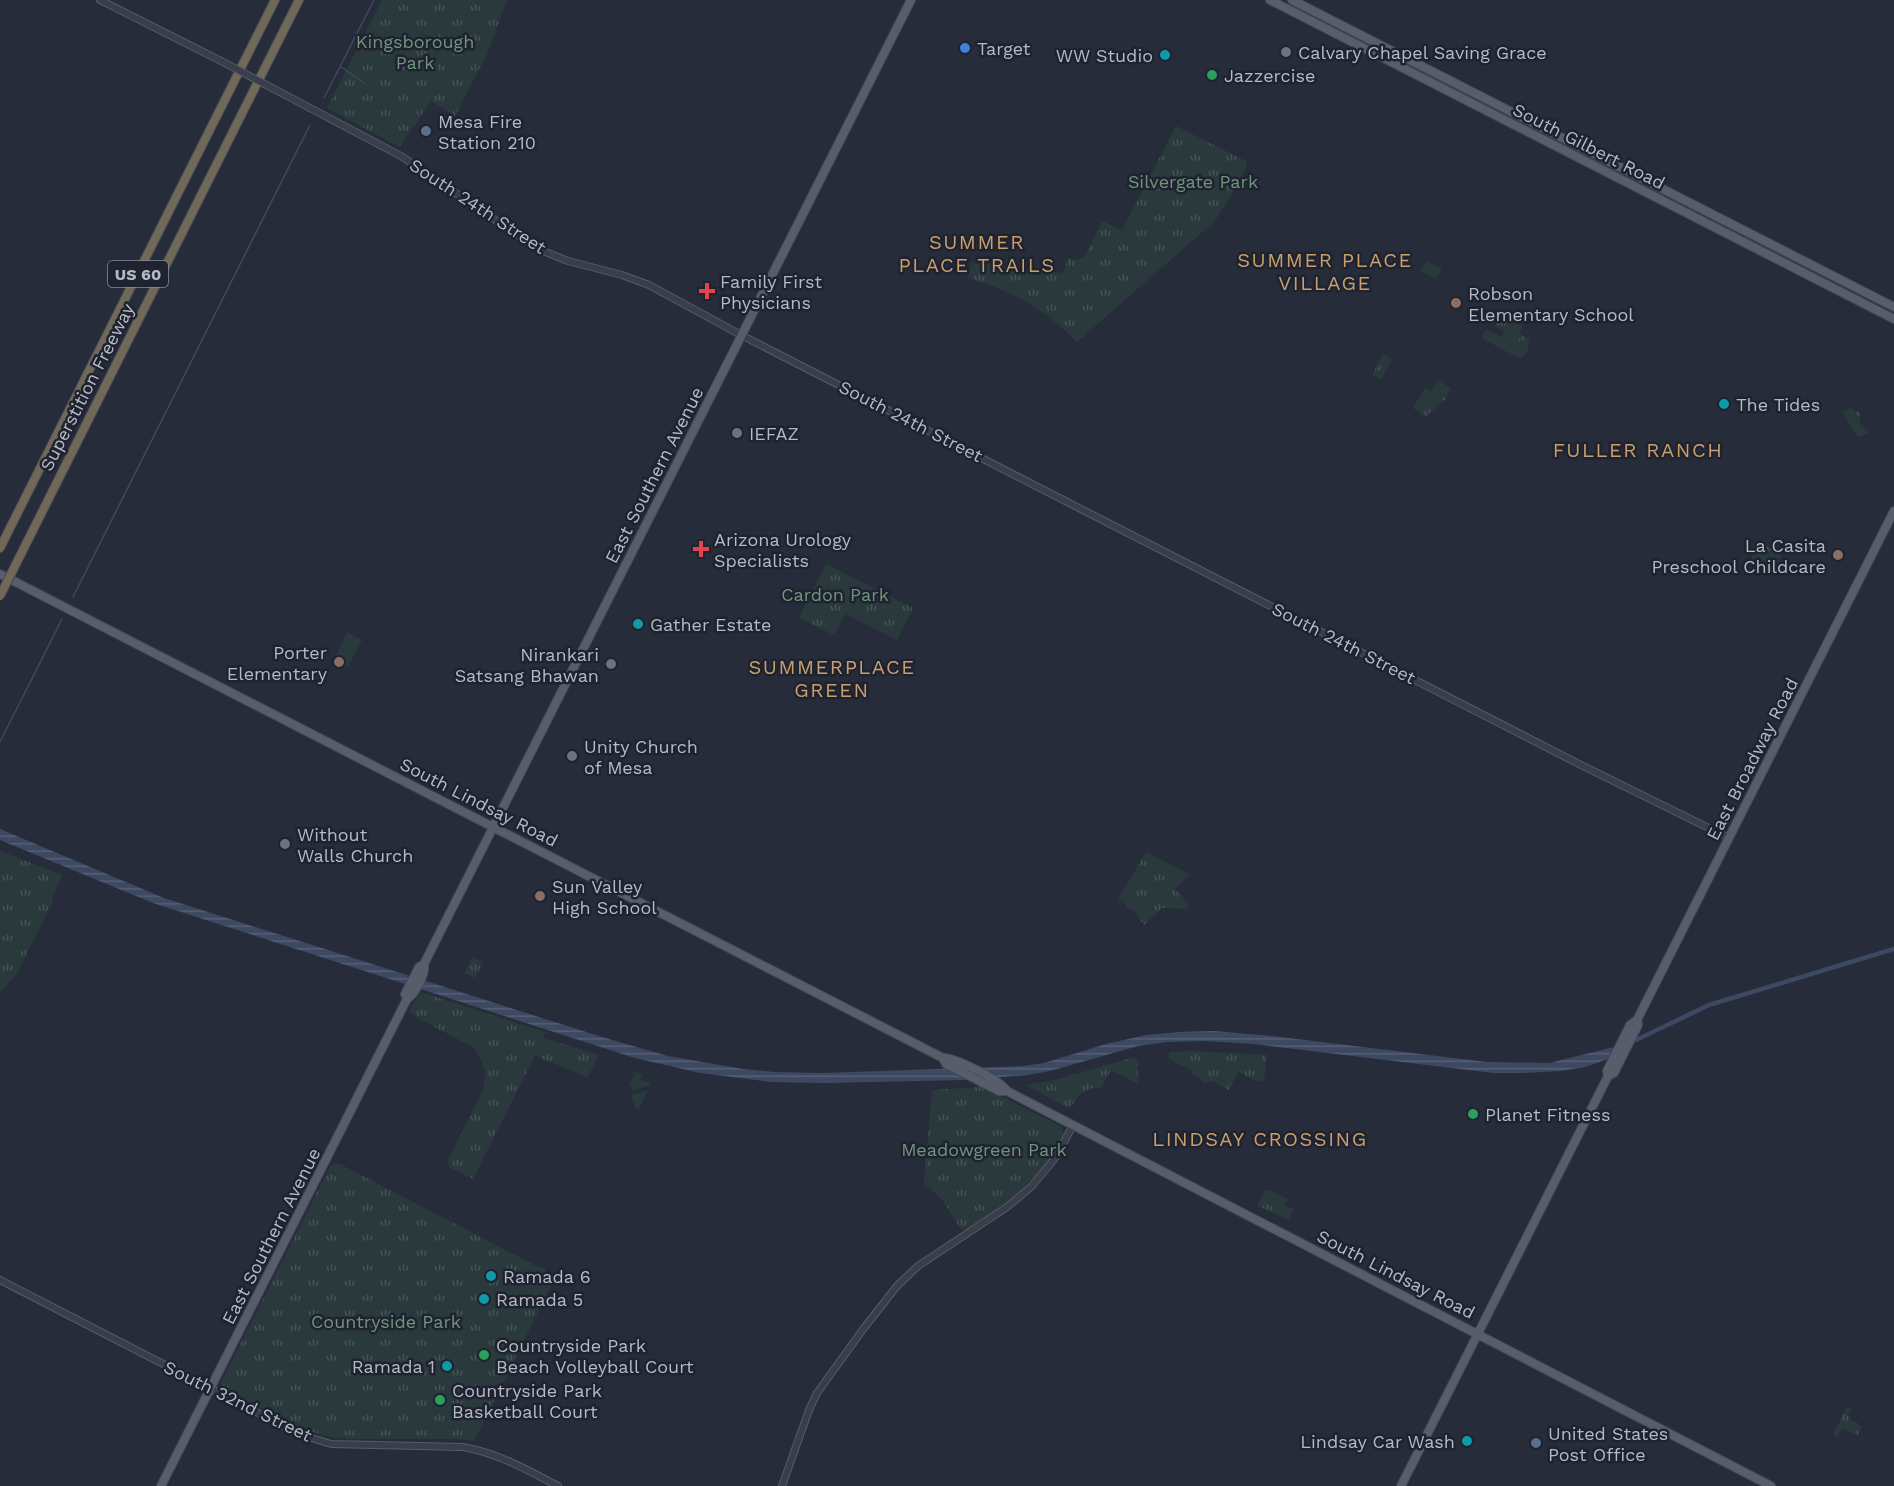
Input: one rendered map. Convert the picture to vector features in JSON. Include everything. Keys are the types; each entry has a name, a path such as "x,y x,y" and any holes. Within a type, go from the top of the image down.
{"highway":[{"name":"Superstition Freeway","path":"0,548 275,0"},
{"name":"Superstition Freeway","path":"0,596 299,0"}],"main road":[{"name":"East Southern Avenue","path":"161,1486 407,999 411,996 418,976 425,970 424,964 911,0"},
{"name":"South Gilbert Road","path":"1270,0 1894,319"},
{"name":"South Gilbert Road","path":"1292,0 1894,307"},
{"path":"1322,27 1324,24 1329,24 1360,40 1374,42"},
{"path":"1837,290 1857,294 1861,291"},
{"path":"1868,306 1874,303 1894,312"},
{"name":"East Broadway Road","path":"1401,1486 1608,1076 1612,1060 1630,1025 1637,1020 1894,511"},
{"name":"South Lindsay Road","path":"0,574 943,1059 946,1064 999,1091 1007,1091 1771,1486"},
{"name":"East Broadway Road","path":"1608,1076 1614,1073 1638,1025 1637,1020"},
{"name":"South Lindsay Road","path":"943,1059 950,1058 1003,1085 1007,1091"}],"street":[{"name":"South 24th Street","path":"100,0 401,156 538,249 568,261 649,285 741,335 1581,765 1729,838"},
{"path":"782,1486 807,1413 817,1393 897,1286 933,1256 1007,1207 1031,1187 1056,1157 1073,1125"},
{"name":"South 32nd Street","path":"0,1280 298,1434 317,1441 345,1445 474,1449 504,1458 558,1486"}],"green space":[{"name":"Kingsborough Park","path":"382,0 507,0 487,54 455,116 431,101 400,147 327,108"},
{"name":"Silvergate Park","path":"1176,126 1246,161 1247,166 1215,221 1077,342 1040,310 1027,302 1000,289 968,278 971,263 1063,273 1068,258 1075,260 1085,256 1102,221 1122,230"},
{"path":"1426,261 1442,269 1436,279 1420,271"},
{"path":"1502,311 1512,316 1510,319 1523,326 1519,334 1506,327 1504,331 1495,326"},
{"path":"1506,327 1521,335 1511,354 1481,338 1486,329 1501,337"},
{"path":"1521,335 1529,339 1529,342 1526,353 1520,358 1511,354"},
{"path":"1383,354 1392,359 1381,380 1372,375"},
{"path":"1437,380 1451,388 1446,399 1431,391"},
{"path":"1425,388 1446,399 1425,417 1413,408"},
{"path":"1851,408 1861,414 1859,422 1869,432 1860,437 1856,435 1842,412"},
{"path":"1760,543 1782,554 1771,574 1749,563"},
{"name":"Cardon Park","path":"826,564 913,608 897,640 845,614 834,635 799,618"},
{"path":"347,632 362,640 348,667 334,659"},
{"path":"0,851 62,875 53,901 17,973 0,993"},
{"path":"1146,852 1190,874 1175,889 1189,904 1186,909 1162,908 1144,925 1135,913 1118,899"},
{"path":"473,957 483,962 475,978 464,973"},
{"path":"420,992 545,1032 543,1038 599,1055 587,1078 535,1056 473,1179 449,1167 448,1161 483,1090 485,1072 481,1058 473,1047 414,1016 409,1011"},
{"path":"1169,1052 1267,1055 1264,1080 1258,1082 1238,1072 1229,1090 1212,1081 1204,1083 1200,1078 1192,1075 1192,1071 1169,1059"},
{"path":"1134,1057 1140,1063 1138,1084 1111,1070 1101,1089 1087,1090 1070,1109 1026,1085 1055,1080"},
{"path":"631,1071 642,1074 640,1080 650,1082 649,1085 633,1091 629,1083 635,1075"},
{"name":"Meadowgreen Park","path":"980,1085 1060,1126 1064,1132 1049,1161 1023,1188 1008,1201 964,1230 960,1228 942,1200 924,1183 932,1090 979,1087"},
{"path":"648,1090 639,1110 635,1108 631,1095"},
{"name":"Countryside Park","path":"340,1164 556,1276 474,1441 348,1439 325,1436 296,1426 222,1388 221,1382 224,1376 330,1167"},
{"path":"1265,1190 1270,1190 1288,1199 1285,1205 1294,1209 1288,1220 1257,1205"},
{"path":"1849,1407 1852,1409 1848,1415 1851,1421 1862,1427 1858,1435 1842,1429 1837,1438 1833,1434"}],"water":[{"path":"0,829 164,898 602,1037 668,1056 743,1069 823,1073 1023,1066 1044,1063 1106,1044 1146,1035 1214,1031 1487,1062 1549,1063 1614,1047 1608,1059 1585,1067 1524,1073 1493,1073 1254,1044 1206,1041 1167,1042 1138,1046 1050,1071 964,1080 771,1082 700,1073 635,1058 153,903 0,840"}],"waterway":[{"path":"324,98 374,0"},
{"path":"341,67 364,83"},
{"path":"73,597 310,125"},
{"path":"0,742 62,619"},
{"path":"1636,1040 1709,1005 1894,949"}],"place":[{"name":"Target","path":"965,48"},
{"name":"Calvary Chapel Saving Grace","path":"1286,52"},
{"name":"WW Studio","path":"1165,55"},
{"name":"Jazzercise","path":"1212,75"},
{"name":"Mesa Fire Station 210","path":"426,131"},
{"name":"Family First Physicians","path":"707,291"},
{"name":"Robson Elementary School","path":"1456,303"},
{"name":"The Tides","path":"1724,404"},
{"name":"IEFAZ","path":"737,433"},
{"name":"Arizona Urology Specialists","path":"701,549"},
{"name":"La Casita Preschool Childcare","path":"1838,555"},
{"name":"Gather Estate","path":"638,624"},
{"name":"Porter Elementary","path":"339,662"},
{"name":"Nirankari Satsang Bhawan","path":"611,664"},
{"name":"Unity Church of Mesa","path":"572,756"},
{"name":"Without Walls Church","path":"285,844"},
{"name":"Sun Valley High School","path":"540,896"},
{"name":"Planet Fitness","path":"1473,1114"},
{"name":"Ramada 6","path":"491,1276"},
{"name":"Ramada 5","path":"484,1299"},
{"name":"Countryside Park Beach Volleyball Court","path":"484,1355"},
{"name":"Ramada 1","path":"447,1366"},
{"name":"Countryside Park Basketball Court","path":"440,1400"},
{"name":"Lindsay Car Wash","path":"1467,1441"},
{"name":"United States Post Office","path":"1536,1443"}],"district":[{"name":"SUMMER PLACE TRAILS","path":"977,254"},
{"name":"SUMMER PLACE VILLAGE","path":"1325,272"},
{"name":"FULLER RANCH","path":"1638,450"},
{"name":"SUMMERPLACE GREEN","path":"832,678"},
{"name":"LINDSAY CROSSING","path":"1260,1139"}]}
